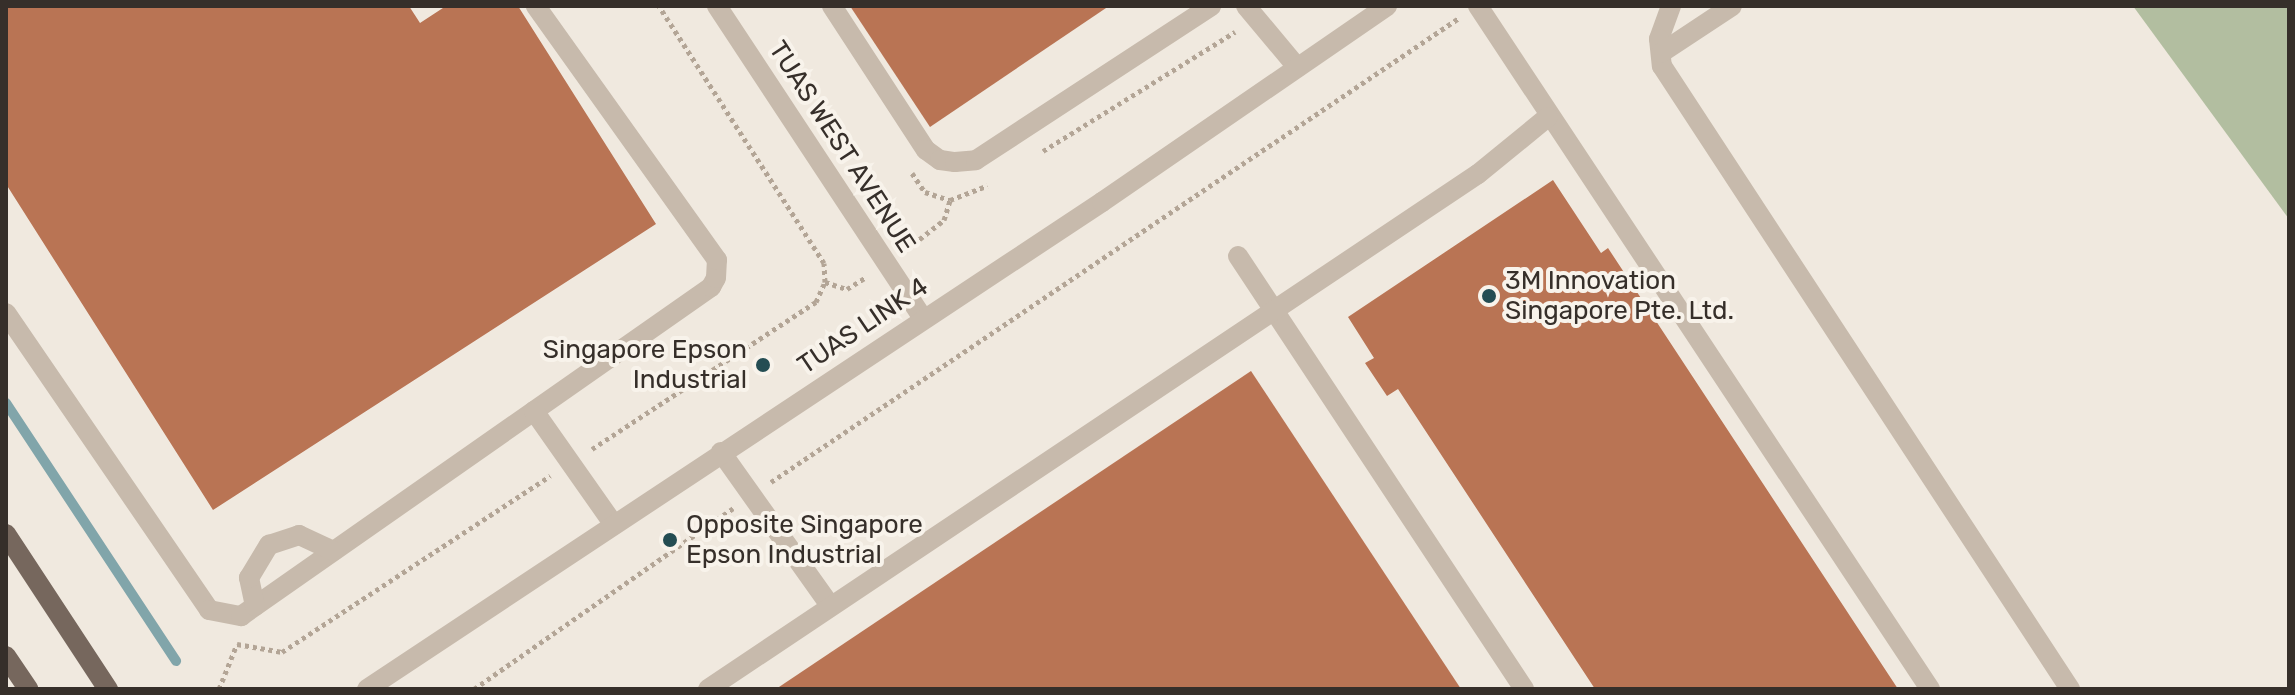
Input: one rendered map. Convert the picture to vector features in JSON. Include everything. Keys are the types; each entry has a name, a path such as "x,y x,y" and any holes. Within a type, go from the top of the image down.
{"main road":[{"path":"6,534 108,689"},
{"path":"6,656 28,689"}],"street":[{"path":"6,313 209,610 232,617 255,606 711,287 718,268 536,6"},
{"name":"TUAS WEST AVENUE","path":"717,6 922,317"},
{"path":"832,6 926,150 940,160 955,162 976,160 1211,6"},
{"path":"1246,6 1297,67"},
{"name":"TUAS LINK 4","path":"367,689 922,317 1102,202 1387,6"},
{"path":"1671,6 1659,39 1662,66 2070,689"},
{"path":"1661,53 1732,6"},
{"path":"1471,10 1548,117 1930,689"},
{"path":"708,689 829,604 1478,174 1548,117"},
{"path":"1238,256 1524,689"},
{"path":"534,411 614,525"},
{"path":"721,452 829,604"},
{"path":"255,606 249,578 269,545 299,535 334,551"}],"path":[{"path":"474,689 751,495 1471,10"}],"green space":[{"path":"2133,6 2289,6 2289,219"}],"building":[{"path":"6,6 409,6 420,23 446,6 518,6 656,224 213,510 6,184"},
{"path":"850,6 1109,6 930,127"},
{"path":"1553,180 1601,253 1608,248 1898,689 1595,689 1398,389 1387,396 1365,363 1374,358 1348,317"},
{"path":"1251,371 1461,689 776,689"}],"waterway":[{"path":"6,403 176,661"}],"place":[{"name":"3M Innovation Singapore Pte. Ltd.","path":"1489,296"},
{"name":"Singapore Epson Industrial","path":"763,365"},
{"name":"Opposite Singapore Epson Industrial","path":"670,540"}]}
